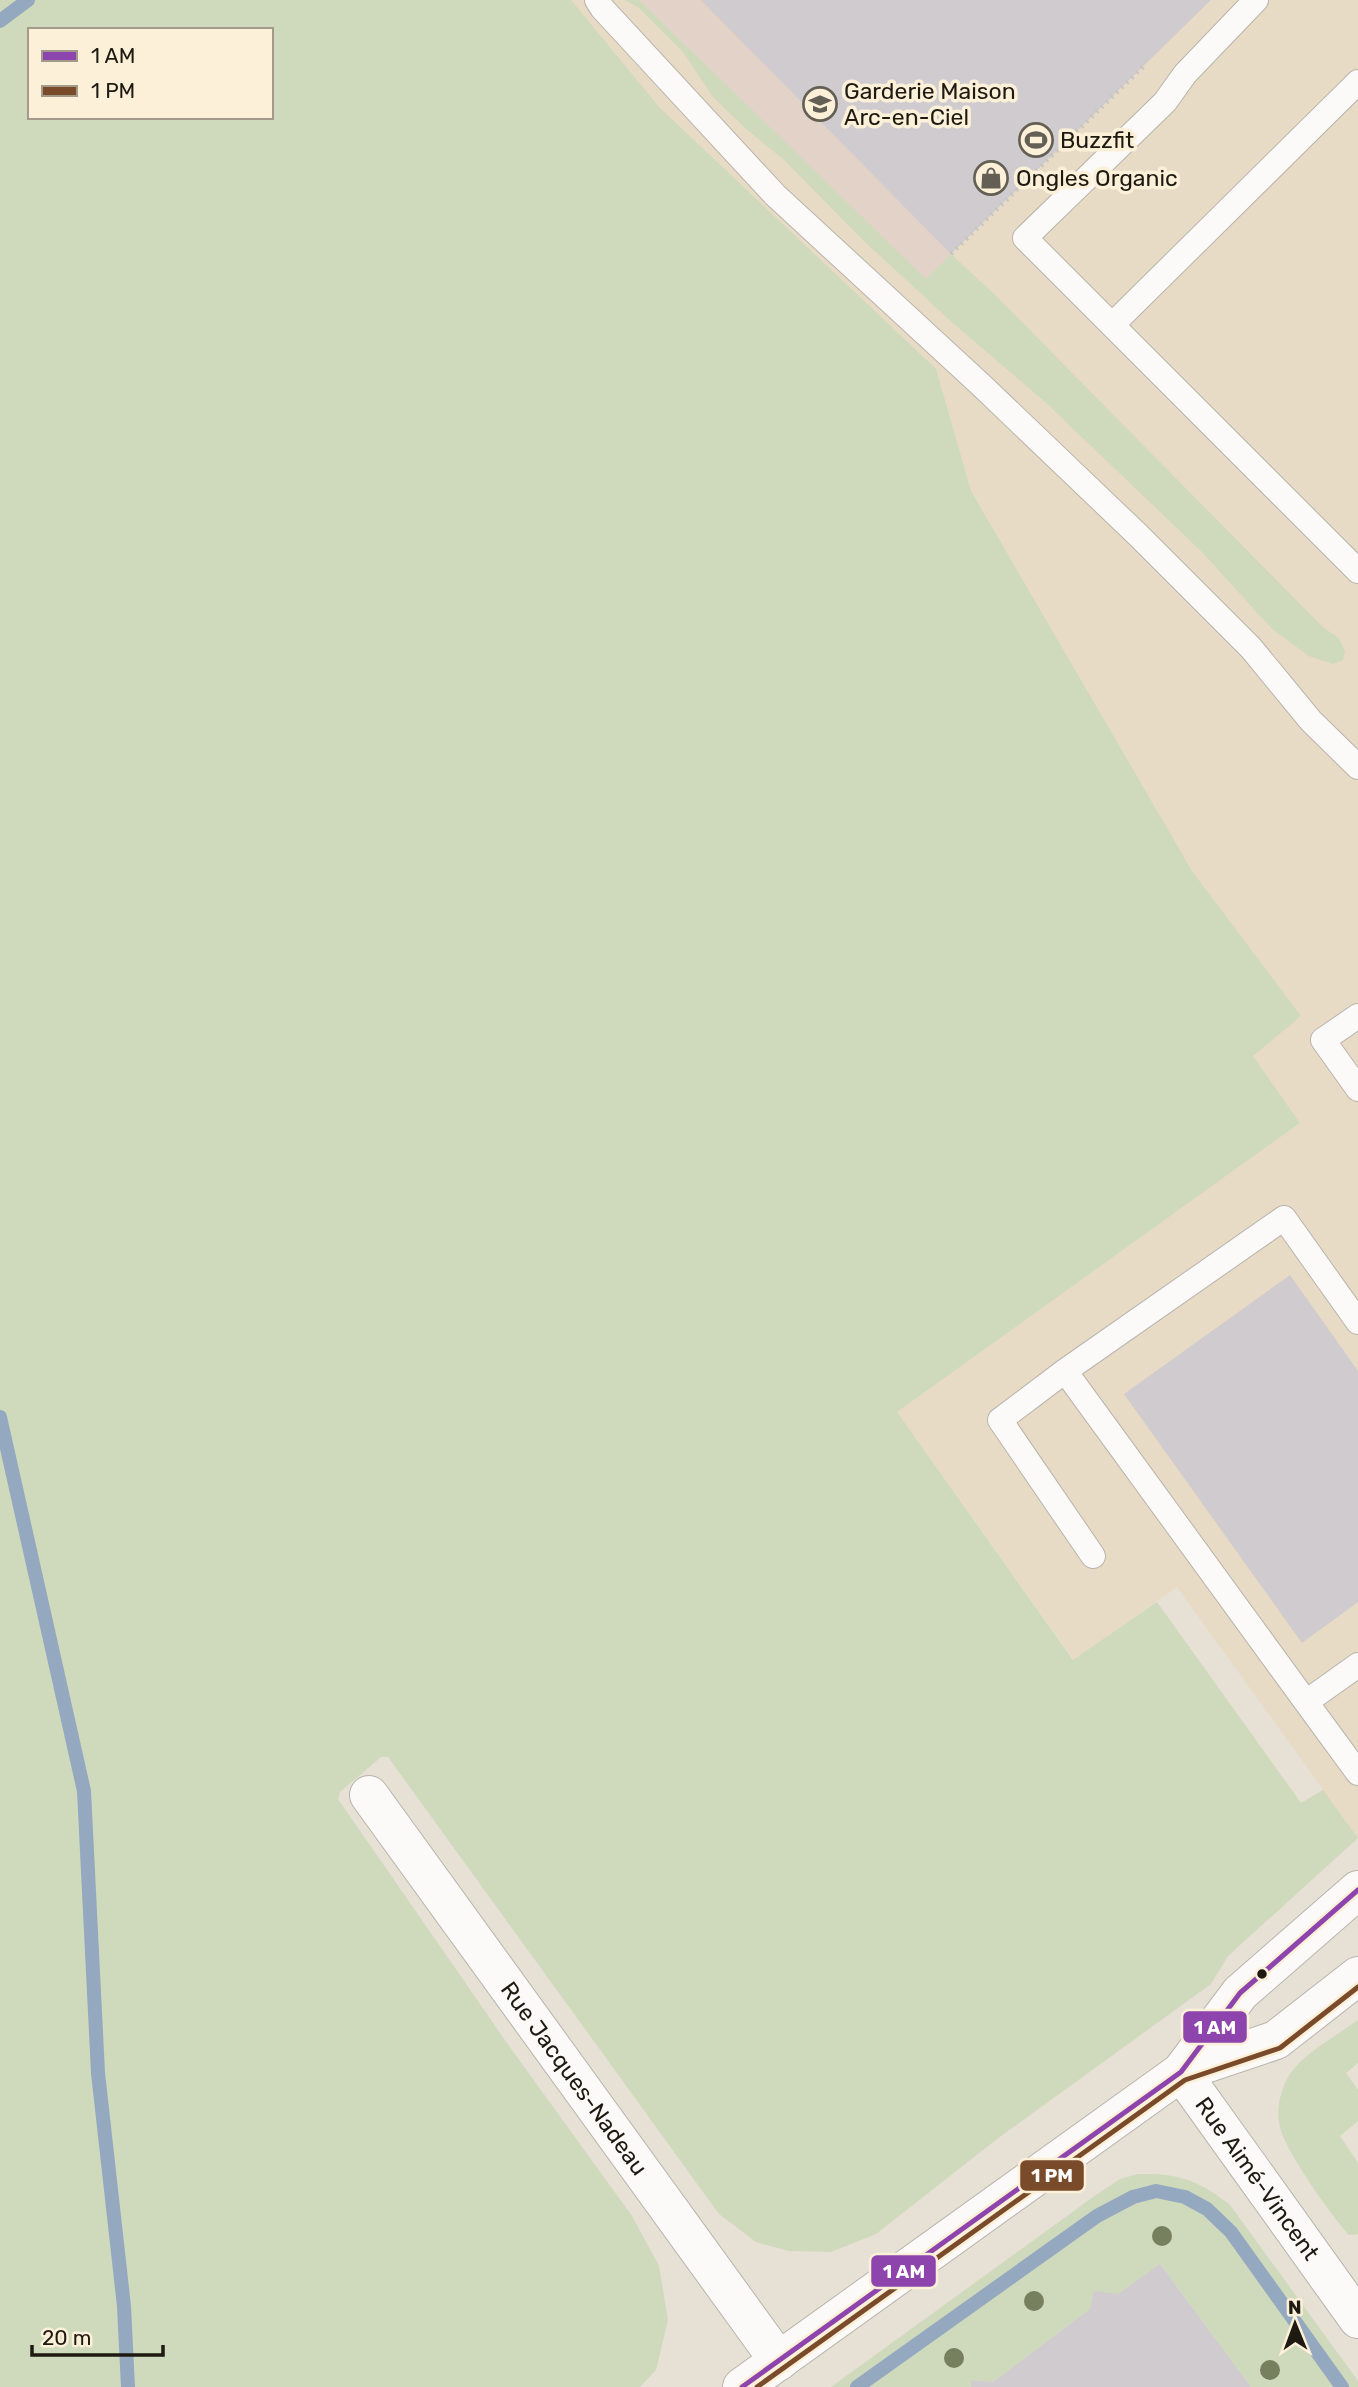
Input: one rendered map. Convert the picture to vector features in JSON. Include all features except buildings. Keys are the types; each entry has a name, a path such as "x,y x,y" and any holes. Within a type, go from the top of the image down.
{"street":[{"name":"Rue Jacques-Nadeau","path":"369,1795 779,2361"},
{"path":"1181,2072 1240,1993 1358,1890"},
{"path":"743,2387 1181,2072 1276,2040 1358,1976"},
{"name":"Rue Aimé-Vincent","path":"1181,2072 1351,2295"}],"lane":[{"path":"597,0 775,195 980,384 1138,535 1251,648 1311,721 1358,767"},
{"path":"1256,0 1185,74 1165,102 1025,238 1358,571"},
{"path":"1112,325 1358,82"},
{"path":"1358,1016 1323,1040 1358,1089"},
{"path":"1093,1556 1000,1420 1065,1371 1284,1219 1358,1322"},
{"path":"1065,1371 1358,1773"},
{"path":"1306,1702 1358,1665"}],"path":[{"path":"951,254 1147,63"}],"shaded area":[{"path":"571,0 1358,0 1358,1838 1177,1587 1074,1660 897,1412 1300,1123 1252,1055 1300,1016 1192,871"},
{"name":"Garderie Maison Arc-en-Ciel","path":"639,0 793,0 951,254 926,280"}],"green space":[{"path":"0,0 571,0 660,108 936,369 971,491 1192,871 1301,1016 1253,1056 1300,1123 897,1412 1073,1660 1157,1602 1301,1803 1323,1790 1358,1838 1228,1956 1211,1984 997,2139 876,2234 831,2252 789,2251 756,2242 719,2214 388,1757 381,1757 340,1792 338,1799 507,2043 632,2216 659,2266 668,2320 656,2370 640,2387 0,2387"},
{"path":"625,0 639,0 926,279 951,254 997,297 1325,629 1339,638 1345,652 1343,660 1333,664 1309,656 1272,629 1202,552 1044,401 954,324 866,243 784,160 713,97 683,52 639,8"},
{"path":"1358,2020 1358,2063 1346,2073 1358,2090 1358,2121 1340,2136 1358,2163 1358,2234 1349,2235 1301,2170 1281,2131 1279,2109 1284,2087 1296,2066"},
{"path":"1138,2174 1165,2175 1187,2180 1208,2189 1230,2205 1358,2381 1358,2387 1251,2387 1160,2264 1118,2294 1090,2309 993,2382 971,2380 971,2387 831,2387 1096,2195 1120,2179"}],"waterway":[{"path":"0,21 28,0"},
{"path":"0,1417 84,1791 98,2073 124,2306 128,2387"},
{"path":"857,2387 1097,2216 1133,2197 1156,2191 1185,2197 1207,2209 1231,2232 1342,2387"}],"transit line":[{"path":"742,2387 1181,2072 1240,1993 1358,1890"},
{"path":"757,2387 1185,2080 1280,2048 1358,1987"}],"place":[{"name":"Garderie Maison Arc-en-Ciel","path":"820,104"},
{"name":"Buzzfit","path":"1036,140"},
{"name":"Ongles Organic","path":"991,178"}]}
